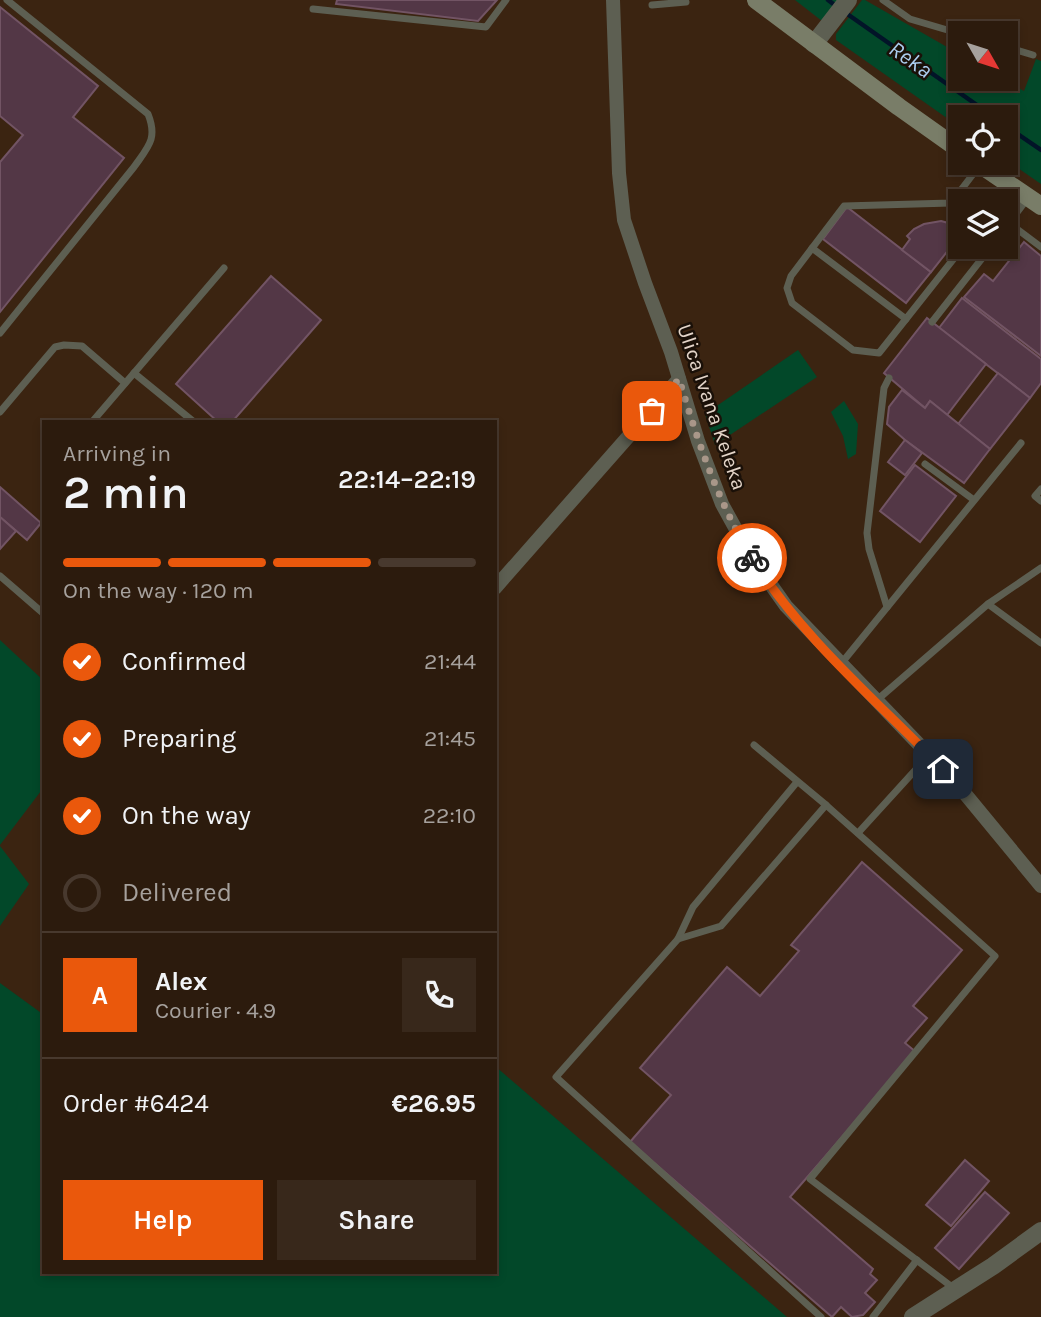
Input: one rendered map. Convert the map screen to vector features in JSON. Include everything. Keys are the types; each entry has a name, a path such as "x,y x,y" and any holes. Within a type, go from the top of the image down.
{"main road":[{"path":"756,0 948,142"},
{"path":"995,175 1035,202"}],"street":[{"name":"Ulica Ivana Keleka","path":"613,0 619,173 624,220 711,476 736,531 767,582 803,626 957,784 1041,886"},
{"path":"814,44 848,0"},
{"path":"497,586 679,379"},
{"path":"913,1317 1041,1231"}],"lane":[{"path":"0,333 152,142 152,126 148,114 7,0"},
{"path":"313,9 486,27 506,0"},
{"path":"652,5 686,2 685,0"},
{"path":"883,0 911,19 948,30"},
{"path":"1018,51 1033,55"},
{"path":"1018,216 1035,202"},
{"path":"948,203 844,206 791,276 787,288 788,296 792,303 853,350 879,353 954,259"},
{"path":"1018,232 1041,247"},
{"path":"812,248 906,319"},
{"path":"932,322 982,259"},
{"path":"94,420 224,268"},
{"path":"0,412 55,347 82,346 125,383"},
{"path":"134,373 192,420"},
{"path":"887,607 869,549 867,533 884,388 889,377"},
{"path":"840,665 1021,443"},
{"path":"925,464 974,500"},
{"path":"1041,489 1035,496 1041,501"},
{"path":"876,701 988,604 1041,568"},
{"path":"0,576 42,612"},
{"path":"988,604 1041,643"},
{"path":"754,745 858,833 995,956 810,1179 956,1290"},
{"path":"858,833 929,755"},
{"path":"797,782 693,907 678,939 556,1077 821,1317"},
{"path":"678,939 721,926 826,805"},
{"path":"873,1317 917,1260"}],"green space":[{"path":"795,0 839,0 822,21"},
{"path":"862,0 865,0 948,48 948,91 1018,91 1018,88 1024,91 1036,59 1041,61 1041,184 1018,168 1018,105 948,105 948,119 836,40 836,34"},
{"path":"798,350 817,377 715,445 705,414"},
{"path":"844,401 858,424 856,454 848,459 843,436 831,412"},
{"path":"0,640 42,679 42,790 0,845"},
{"path":"0,846 29,884 0,926"},
{"path":"0,983 42,1014 42,1274 497,1274 497,1068 787,1317 0,1317"}],"building":[{"path":"337,0 497,0 478,21 336,4"},
{"path":"0,7 98,86 73,117 124,158 0,312 0,162 23,135 0,116"},
{"path":"847,207 931,272 906,303 823,239"},
{"path":"941,221 948,223 948,250 931,272 902,250 910,239 907,236 924,224"},
{"path":"1024,242 1041,256 1041,356 964,297 984,274 993,281 1010,259 1018,259 1018,250"},
{"path":"271,276 321,320 234,420 216,420 176,384"},
{"path":"962,298 1041,359 1041,383 1030,398 939,328"},
{"path":"927,318 986,364 947,415 930,401 925,408 884,373"},
{"path":"998,373 1030,398 990,449 958,424"},
{"path":"902,390 925,408 930,401 990,449 964,483 887,424 889,407"},
{"path":"905,440 922,453 905,475 888,462"},
{"path":"915,465 956,496 920,542 880,511"},
{"path":"0,487 41,523 27,540 0,517"},
{"path":"0,517 16,531 0,549"},
{"path":"862,862 962,950 913,1006 927,1018 905,1043 916,1052 790,1197 873,1269 870,1274 877,1280 865,1293 875,1302 863,1315 852,1317 841,1307 832,1317 630,1142 671,1095 640,1068 727,967 760,996 799,951 791,945"},
{"path":"965,1160 989,1181 951,1226 926,1205"},
{"path":"985,1192 1009,1213 959,1269 935,1248"}],"waterway":[{"name":"Reka","path":"828,0 836,6"},
{"name":"Reka","path":"843,11 977,105"},
{"name":"Reka","path":"1018,134 1041,150"}],"way so far":[{"path":"652,411 679,379 716,490 752,558"}],"route":[{"path":"752,558 767,582 803,626 943,769"}]}
